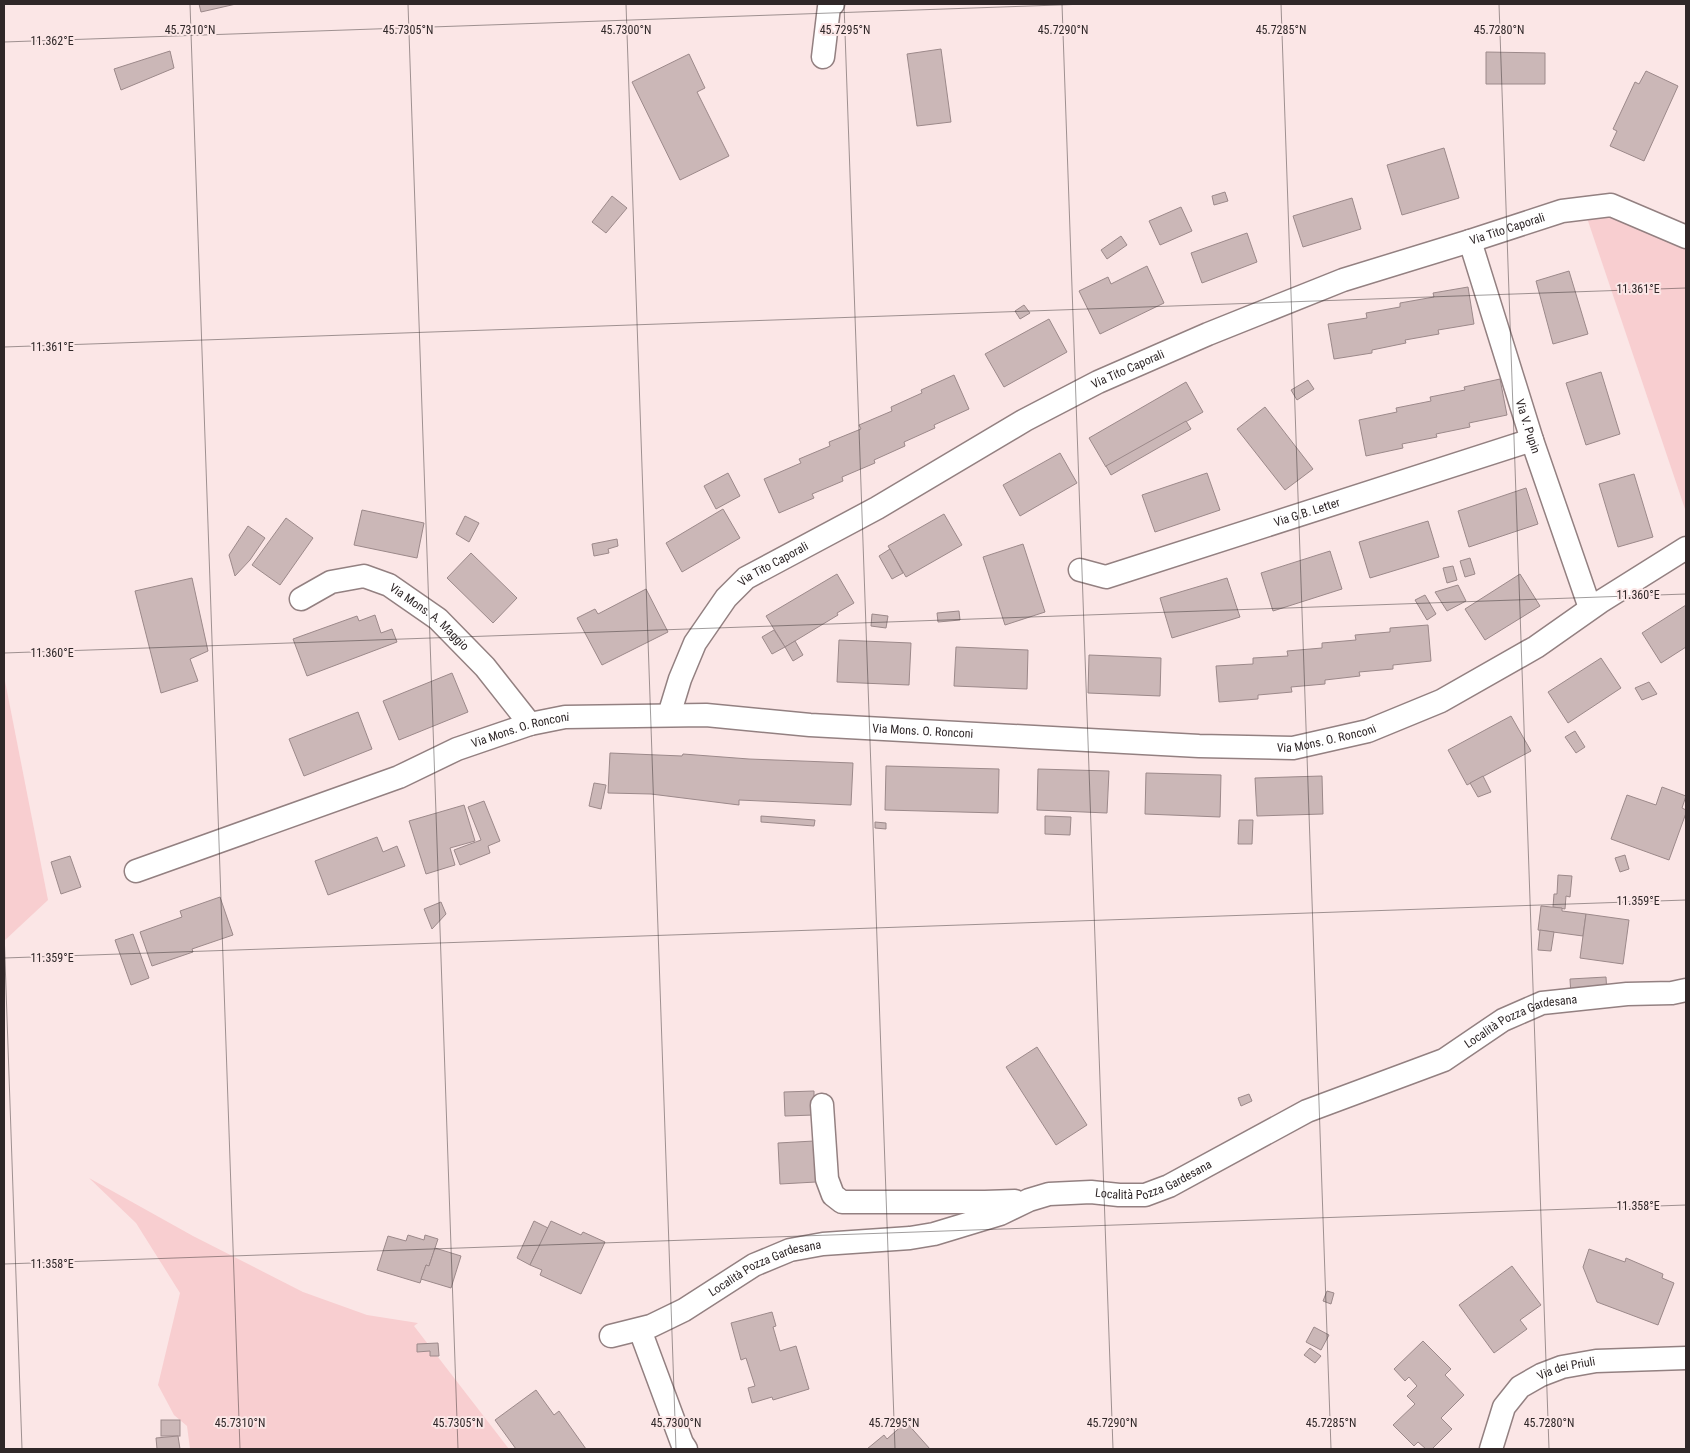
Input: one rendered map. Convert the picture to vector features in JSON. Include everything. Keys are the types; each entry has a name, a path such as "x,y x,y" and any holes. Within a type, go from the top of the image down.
{"street":[{"path":"823,57 828,5"},
{"name":"Via Tito Caporali","path":"669,715 694,643 726,598 746,578 877,508 1025,420 1098,382 1208,334 1343,280 1562,211 1610,205 1686,236"},
{"name":"Via V. Pupin","path":"1470,241 1532,440 1590,608"},
{"name":"Via G.B. Letter","path":"1080,570 1106,577 1532,440"},
{"name":"Via Mons. O. Ronconi","path":"136,871 398,777 457,749 530,724 565,717 706,715 810,725 1199,746 1293,748 1368,732 1441,701 1536,647 1590,608 1686,548"},
{"name":"Via Mons. A. Maggio","path":"301,599 331,582 364,576 389,585 438,619 486,667 530,724"},
{"name":"Località Pozza Gardesana","path":"610,1336 651,1326 684,1310 754,1265 790,1250 823,1244 910,1238 934,1234 1000,1214 1029,1200 1049,1194 1091,1192 1145,1195 1169,1186 1307,1111 1444,1060 1503,1020 1542,1003 1627,994 1672,993 1686,990"},
{"path":"822,1105 827,1179 833,1195 842,1202 985,1202 1029,1200"},
{"path":"643,1338 682,1443 686,1449"},
{"name":"Via dei Priuli","path":"1491,1449 1504,1407 1520,1387 1541,1375 1562,1367 1596,1361 1686,1358"}],"shaded area":[{"path":"1601,212 1686,249 1686,512 1586,215"},
{"path":"4,676 48,900 4,941"},
{"path":"89,1178 193,1236 303,1292 367,1315 418,1323 414,1326 509,1449 190,1449 187,1426 174,1415 158,1385 180,1293 136,1223"}],"building":[{"path":"199,4 236,4 201,12"},
{"path":"941,49 951,122 917,126 907,54"},
{"path":"170,51 174,68 121,90 114,69"},
{"path":"1486,52 1545,53 1545,84 1486,84"},
{"path":"689,54 705,88 697,92 729,156 680,180 632,82"},
{"path":"1646,71 1678,86 1644,161 1610,146 1617,131 1613,129 1635,82 1639,84"},
{"path":"1444,148 1459,198 1402,215 1387,165"},
{"path":"1225,192 1228,201 1214,205 1212,196"},
{"path":"612,196 627,208 606,233 592,222"},
{"path":"1352,198 1361,229 1303,247 1293,216"},
{"path":"1181,207 1192,231 1160,245 1149,221"},
{"path":"1247,233 1257,262 1202,283 1191,253"},
{"path":"1121,236 1127,245 1107,259 1101,250"},
{"path":"1147,266 1164,303 1100,334 1079,291 1108,277 1111,284"},
{"path":"1569,271 1588,334 1553,344 1536,281"},
{"path":"1468,287 1474,324 1438,330 1439,334 1405,340 1406,343 1372,350 1372,353 1334,359 1328,324 1367,318 1366,313 1400,307 1400,303 1434,297 1433,293"},
{"path":"1024,305 1030,313 1020,319 1015,311"},
{"path":"1049,319 1067,352 1004,387 985,354"},
{"path":"1601,372 1620,434 1586,445 1566,383"},
{"path":"954,375 969,409 934,425 935,428 904,442 905,446 874,460 875,463 842,477 843,481 812,494 814,498 779,513 764,479 801,463 799,459 830,446 829,442 861,429 859,425 892,411 891,407 922,393 921,390"},
{"path":"1500,379 1507,415 1469,423 1470,427 1436,434 1437,437 1402,444 1403,448 1366,456 1359,420 1397,412 1396,408 1431,401 1430,397 1465,390 1464,387"},
{"path":"1308,380 1314,389 1297,400 1291,390"},
{"path":"1186,382 1203,412 1106,467 1089,438"},
{"path":"1265,407 1313,469 1285,490 1237,429"},
{"path":"1186,421 1191,429 1111,475 1106,466"},
{"path":"1060,453 1077,483 1020,516 1003,485"},
{"path":"728,473 740,496 716,509 704,486"},
{"path":"1207,473 1220,510 1155,532 1142,495"},
{"path":"1634,474 1653,537 1618,547 1599,484"},
{"path":"1526,488 1538,524 1469,547 1458,511"},
{"path":"723,509 740,538 682,572 666,543"},
{"path":"362,510 424,523 417,558 354,545"},
{"path":"944,514 962,545 906,577 888,546"},
{"path":"465,516 479,523 469,542 456,534"},
{"path":"286,518 313,538 280,585 252,565"},
{"path":"1428,521 1439,557 1370,578 1359,542"},
{"path":"248,526 265,538 250,560 235,576 229,555"},
{"path":"617,539 618,546 608,549 609,553 594,556 592,544"},
{"path":"1023,544 1045,612 1005,625 983,557"},
{"path":"890,549 903,573 892,579 879,556"},
{"path":"1330,551 1342,589 1273,611 1261,573"},
{"path":"471,553 517,598 493,623 447,578"},
{"path":"1470,558 1475,574 1465,577 1460,561"},
{"path":"1453,566 1457,580 1447,583 1443,568"},
{"path":"837,574 854,603 837,613 838,615 785,647 766,616"},
{"path":"1520,574 1540,606 1485,640 1465,609"},
{"path":"192,578 208,651 190,659 198,681 161,693 135,591"},
{"path":"1227,578 1240,617 1172,638 1160,598"},
{"path":"1458,585 1466,601 1447,611 1435,592"},
{"path":"646,589 668,632 602,665 577,618 595,609 598,614"},
{"path":"1425,595 1436,614 1427,620 1415,600"},
{"path":"1686,605 1686,647 1661,663 1642,633"},
{"path":"959,611 960,620 938,622 937,613"},
{"path":"872,614 888,616 886,628 871,626"},
{"path":"375,615 381,633 392,629 397,642 307,676 293,639 357,616 359,621"},
{"path":"1428,625 1431,661 1393,665 1393,669 1359,672 1360,676 1325,680 1325,684 1291,687 1292,692 1258,695 1258,699 1219,702 1216,666 1253,664 1253,658 1288,656 1287,651 1322,648 1322,643 1356,640 1355,635 1390,632 1390,628"},
{"path":"774,630 785,647 772,654 762,637"},
{"path":"839,640 911,643 909,685 837,682"},
{"path":"795,641 803,655 793,661 785,647"},
{"path":"956,647 1028,650 1027,689 954,686"},
{"path":"1089,655 1161,658 1160,696 1088,693"},
{"path":"1601,658 1621,688 1568,723 1548,692"},
{"path":"452,673 468,712 399,740 383,701"},
{"path":"1649,682 1657,694 1642,700 1635,688"},
{"path":"358,712 372,749 304,776 289,739"},
{"path":"1511,716 1531,751 1467,785 1448,750"},
{"path":"1575,731 1585,747 1576,753 1565,737"},
{"path":"610,753 682,756 683,754 749,759 853,763 851,805 739,800 739,805 651,794 608,793"},
{"path":"886,766 999,769 998,813 885,810"},
{"path":"1038,769 1109,771 1107,813 1037,810"},
{"path":"1146,773 1221,775 1220,817 1145,814"},
{"path":"1322,776 1323,814 1257,816 1255,778"},
{"path":"1483,776 1491,792 1478,797 1470,783"},
{"path":"594,783 606,785 601,809 589,806"},
{"path":"1662,787 1686,796 1682,808 1686,810 1686,813 1669,860 1611,839 1627,795 1656,805"},
{"path":"484,801 500,841 488,846 490,853 460,865 454,850 481,840 468,807"},
{"path":"464,805 475,841 450,848 455,865 426,874 409,821"},
{"path":"761,816 815,820 814,826 761,822"},
{"path":"1045,816 1071,817 1070,835 1045,834"},
{"path":"1239,820 1253,820 1252,844 1238,844"},
{"path":"875,822 886,823 886,829 875,828"},
{"path":"377,837 383,852 397,846 405,866 328,895 315,861"},
{"path":"1625,855 1629,869 1620,872 1615,858"},
{"path":"70,856 81,887 61,894 51,862"},
{"path":"1558,875 1572,876 1570,897 1566,896 1565,909 1553,907 1554,894 1557,894"},
{"path":"220,897 233,935 192,949 193,952 152,966 140,932 182,917 180,911"},
{"path":"441,902 446,914 432,929 424,909"},
{"path":"1541,906 1562,908 1562,911 1586,914 1583,936 1538,930"},
{"path":"1586,914 1629,920 1623,964 1580,958"},
{"path":"1540,930 1554,932 1551,951 1538,950"},
{"path":"133,934 149,978 131,985 115,940"},
{"path":"1606,977 1607,994 1571,996 1570,979"},
{"path":"1037,1047 1087,1125 1056,1145 1006,1067"},
{"path":"814,1091 814,1115 785,1116 784,1092"},
{"path":"1249,1094 1252,1101 1241,1106 1238,1098"},
{"path":"814,1141 816,1182 780,1184 778,1143"},
{"path":"534,1221 548,1228 530,1265 517,1258"},
{"path":"551,1221 581,1235 583,1232 605,1242 581,1294 540,1275 542,1270 530,1265"},
{"path":"408,1235 424,1240 425,1235 438,1239 429,1266 426,1265 420,1283 377,1270 388,1236 406,1241"},
{"path":"435,1248 461,1256 451,1288 421,1279 426,1265 429,1266"},
{"path":"1589,1249 1625,1262 1626,1258 1663,1274 1662,1278 1674,1283 1658,1325 1597,1302 1583,1267"},
{"path":"1512,1266 1541,1305 1520,1320 1527,1329 1494,1353 1459,1305"},
{"path":"1327,1291 1334,1293 1331,1304 1323,1301"},
{"path":"772,1312 776,1326 773,1327 780,1351 796,1346 809,1389 773,1400 772,1397 752,1403 748,1388 755,1386 746,1358 741,1360 731,1323"},
{"path":"1314,1327 1329,1335 1321,1350 1306,1342"},
{"path":"1423,1341 1451,1369 1445,1375 1464,1395 1441,1418 1452,1429 1432,1449 1426,1449 1418,1442 1414,1446 1393,1425 1415,1404 1407,1396 1417,1386 1409,1377 1405,1381 1394,1369"},
{"path":"438,1343 439,1356 430,1356 430,1351 417,1352 417,1344"},
{"path":"1310,1348 1321,1356 1315,1363 1304,1355"},
{"path":"536,1390 554,1415 559,1411 586,1449 516,1449 495,1420"},
{"path":"161,1420 180,1420 180,1436 161,1436"},
{"path":"906,1422 930,1449 867,1449 884,1435 887,1439"},
{"path":"178,1436 180,1449 157,1449 156,1438"}]}
